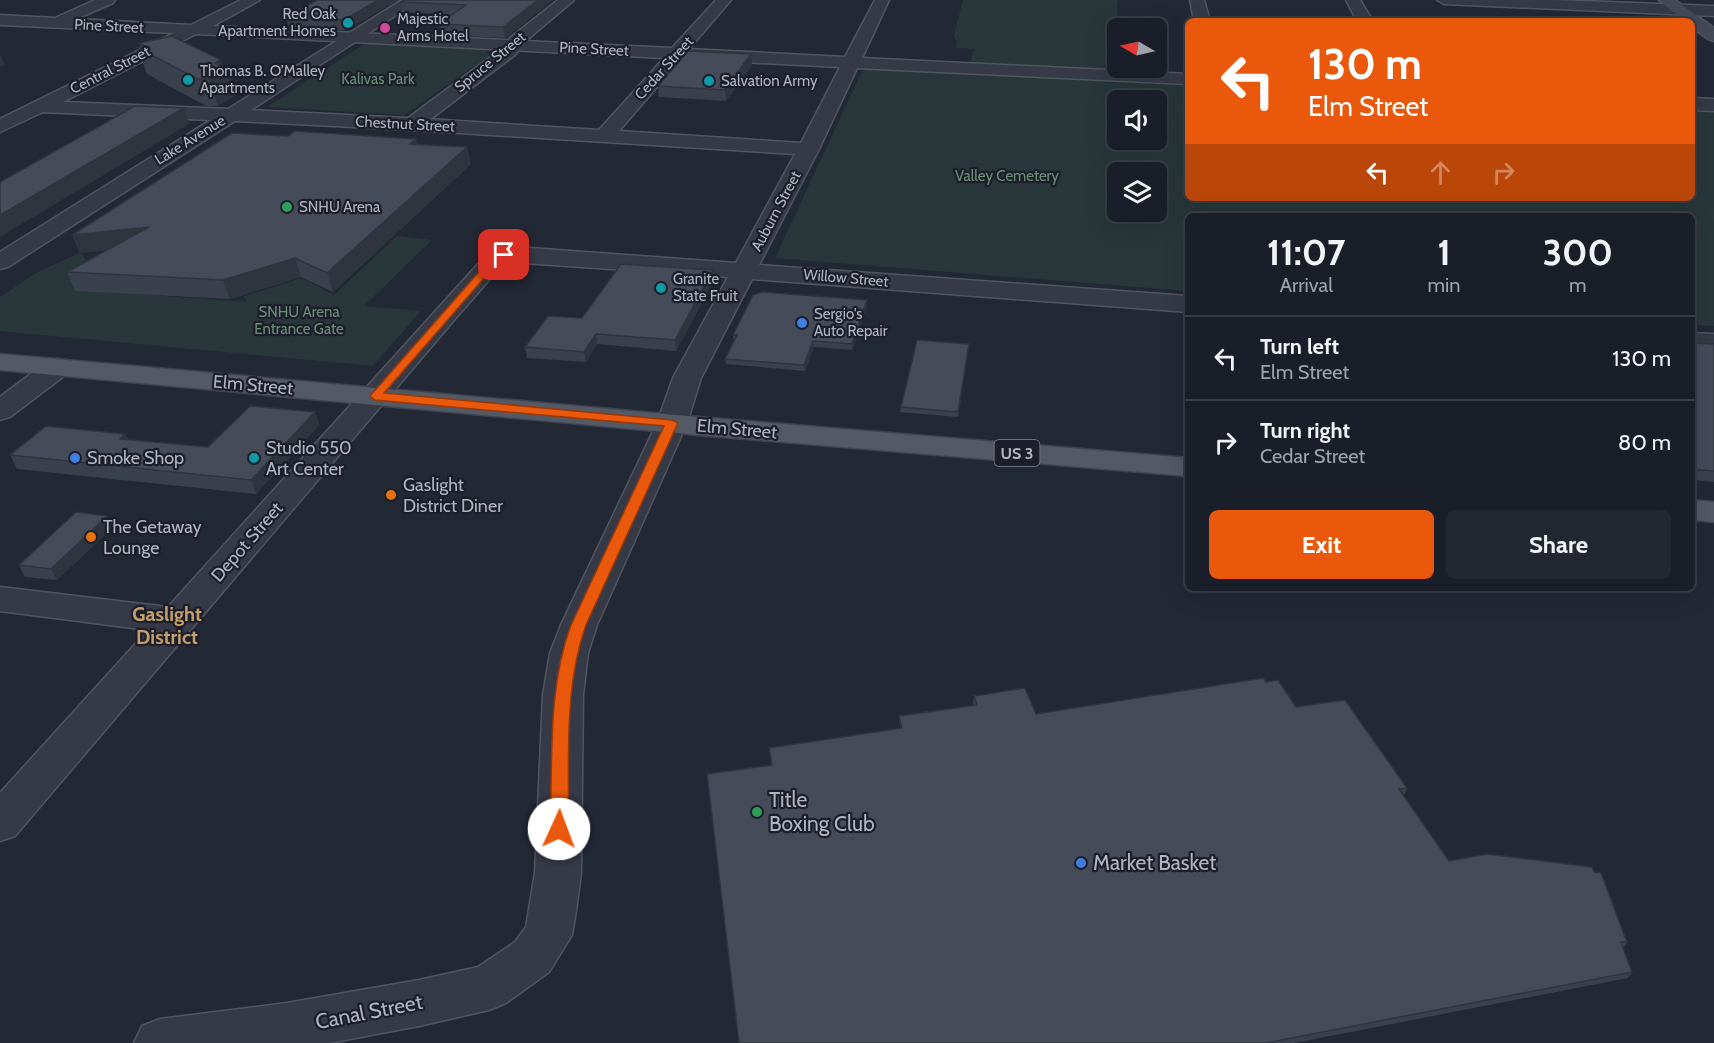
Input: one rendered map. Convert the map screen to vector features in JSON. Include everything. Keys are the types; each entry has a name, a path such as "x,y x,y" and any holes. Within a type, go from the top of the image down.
{"main road":[{"path":"1666,0 1690,18"},
{"path":"1695,21 1714,36"},
{"name":"Elm Street","path":"0,362 1185,467"},
{"path":"1695,510 1714,512"}],"street":[{"path":"54,23 108,0"},
{"name":"Central Street","path":"0,126 253,0"},
{"name":"Lake Avenue","path":"0,262 412,0"},
{"name":"Spruce Street","path":"412,124 567,0"},
{"name":"Cedar Street","path":"603,137 724,0"},
{"name":"Auburn Street","path":"532,957 548,935 557,883 563,695 568,653 672,423 687,378 809,149 882,0"},
{"path":"1197,0 1201,18"},
{"path":"1353,0 1363,18"},
{"path":"1444,0 1714,11"},
{"path":"1510,1 1527,18"},
{"name":"Pine Street","path":"0,20 1185,80"},
{"name":"Chestnut Street","path":"7,103 412,124 809,149"},
{"path":"1695,104 1714,105"},
{"name":"Willow Street","path":"375,396 495,259 504,255 516,254 1185,304"},
{"path":"1695,341 1714,342"},
{"path":"0,411 58,367"},
{"name":"Depot Street","path":"0,824 375,396"},
{"path":"0,599 178,621"},
{"name":"Canal Street","path":"160,1043 286,1027 419,1003 489,987 532,957"}],"green space":[{"path":"963,0 1117,0 1117,18 1107,18 1107,69 970,63 974,49 955,48 957,42 954,36"},
{"name":"Kalivas Park","path":"366,43 486,49 489,56 404,115 267,107"},
{"name":"Valley Cemetery","path":"863,69 1185,85 1185,201 1695,201 1695,111 1714,112 1714,326 1695,325 1695,213 1185,213 1185,291 775,258"},
{"name":"SNHU Arena Entrance Gate","path":"397,236 432,240 364,306 421,311 373,366 0,331 0,297 36,273 81,252 86,260 106,265 79,290 247,302 244,296 302,278 334,295"}],"building":[{"path":"317,0 378,0 344,20 286,17"},
{"path":"405,0 538,0 503,27 439,24 466,5 402,2"},
{"path":"172,36 221,60 215,63 228,69 209,79 197,79 138,48 146,47 139,43"},
{"path":"688,51 751,54 725,90 658,86"},
{"path":"135,106 184,108 0,215 0,182"},
{"name":"SNHU Arena","path":"295,131 416,139 410,144 467,147 327,273 295,258 223,280 67,272 149,227 72,235 232,133 288,136"},
{"path":"621,264 713,270 675,340 596,334 584,352 525,347 548,316 582,318"},
{"name":"Sergio's Auto Repair","path":"762,292 867,300 852,344 813,341 804,365 725,359 737,335 733,335 753,295"},
{"path":"917,340 969,344 958,412 901,407"},
{"path":"1695,343 1714,344 1714,471 1695,469"},
{"path":"250,406 315,412 251,480 10,455 46,426 125,434 120,439 208,447"},
{"path":"76,512 107,516 51,569 19,565"},
{"name":"Market Basket","path":"1263,678 1266,682 1278,680 1296,707 1345,700 1407,788 1399,789 1449,861 1487,854 1592,867 1594,872 1601,873 1627,942 1621,942 1632,972 1266,1043 739,1043 707,774 772,765 769,748 902,728 899,716 977,705 974,696 1025,688 1036,714"}],"place":[{"name":"Red Oak Apartment Homes","path":"348,23"},
{"name":"Majestic Arms Hotel","path":"385,28"},
{"name":"Thomas B. O’Malley Apartments","path":"188,80"},
{"name":"Salvation Army","path":"709,81"},
{"name":"SNHU Arena","path":"287,207"},
{"name":"Granite State Fruit","path":"661,288"},
{"name":"Sergio's Auto Repair","path":"802,323"},
{"name":"Smoke Shop","path":"75,458"},
{"name":"Studio 550 Art Center","path":"254,458"},
{"name":"Gaslight District Diner","path":"391,495"},
{"name":"The Getaway Lounge","path":"91,537"},
{"name":"Title Boxing Club","path":"757,812"},
{"name":"Market Basket","path":"1081,863"}],"district":[{"name":"Gaslight District","path":"167,626"}],"route":[{"path":"504,255 495,259 375,396 672,423 568,653 563,695 559,829"}]}
